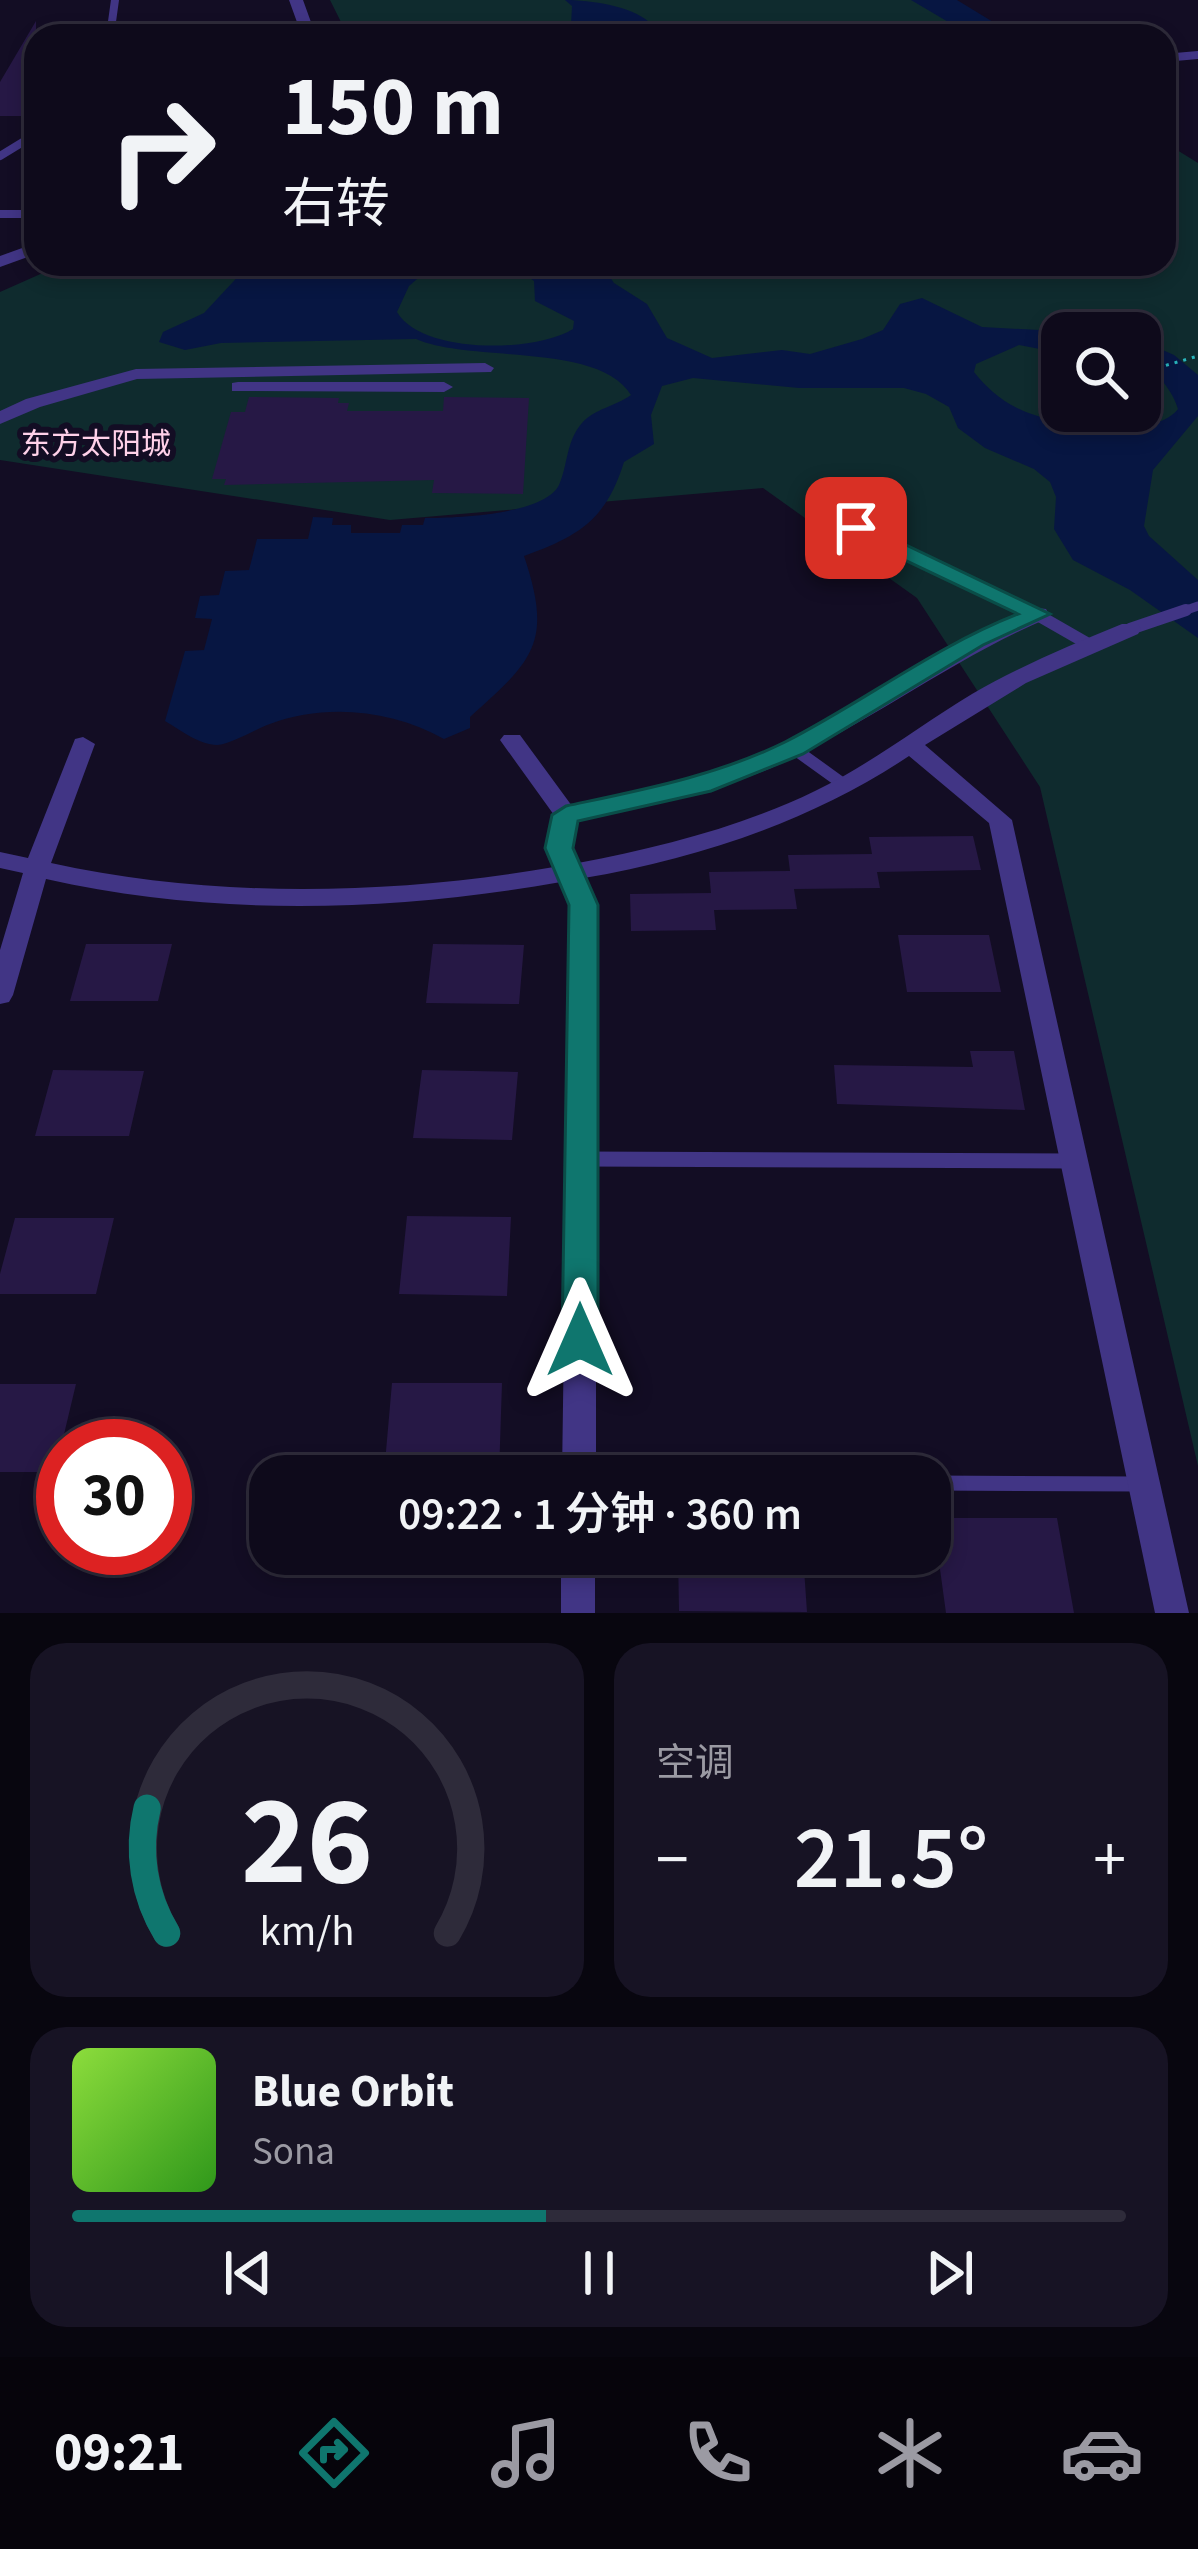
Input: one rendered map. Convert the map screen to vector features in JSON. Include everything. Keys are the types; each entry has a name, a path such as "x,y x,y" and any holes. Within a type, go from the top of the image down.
{"street":[{"path":"0,420 32,404 136,374 485,368"},
{"path":"0,420 155,387 444,386"},
{"path":"566,815 701,785 794,748 974,640 1038,614"},
{"path":"0,860 37,871 128,884 313,896 572,875 739,830 805,805 984,697 1130,629"},
{"path":"512,740 566,815 559,848 583,905 579,1455"},
{"path":"0,994 37,871 83,744"},
{"path":"909,744 1000,820 1172,1613"},
{"path":"578,1575 578,1613"}],"lane":[{"path":"856,528 1038,614 1090,644"},
{"path":"1130,629 1198,606"},
{"path":"794,748 844,784"},
{"path":"581,1159 1074,1161"},
{"path":"951,1483 1143,1484"}],"path":[{"path":"1161,367 1198,356"}],"green space":[{"path":"330,0 930,0 970,24 342,24"},
{"path":"1176,149 1198,163 1198,1466 1040,787 917,598 763,488 390,520 0,460 0,292 36,276 1176,276"}],"water":[{"path":"565,0 610,5 649,22 571,24 572,6"},
{"path":"911,0 957,0 996,24 952,24"},
{"path":"238,276 421,276 409,286 397,312 410,326 453,342 507,345 556,337 573,329 574,321 535,301 534,281 527,276 609,276 647,304 667,338 712,358 782,350 810,354 883,330 900,304 922,298 982,327 1041,330 1041,349 1019,345 976,364 974,372 1017,408 1041,417 1041,432 1161,432 1161,420 1178,409 1161,380 1161,349 1198,375 1198,416 1153,470 1144,526 1198,580 1198,638 1130,590 1073,560 1054,529 1056,497 1050,482 1034,469 985,448 958,428 949,407 926,394 904,388 799,388 693,378 662,386 651,415 654,444 624,462 599,512 575,533 524,556 537,609 532,647 510,680 470,717 470,728 444,739 381,716 314,713 264,726 223,744 210,744 165,721 185,651 204,650 212,619 195,618 200,596 219,595 225,571 249,570 257,539 308,539 313,517 333,518 332,525 351,525 351,533 400,533 402,525 423,525 425,518 498,513 536,503 559,485 582,423 631,395 615,378 592,367 416,339 221,343 185,350 159,342 163,332 204,313"}],"building":[{"path":"24,41 21,116 0,116 0,82"},
{"path":"249,397 339,398 338,403 349,403 347,411 443,411 444,397 529,398 523,494 432,493 434,480 224,485 226,479 212,479 231,412 245,412"},
{"path":"973,836 981,870 877,872 880,888 794,889 797,909 714,910 716,930 631,931 630,894 711,893 709,872 790,871 788,855 872,854 869,837"},
{"path":"898,935 989,935 1001,992 907,992"},
{"path":"86,944 172,944 158,1001 70,1001"},
{"path":"433,944 524,945 519,1004 426,1003"},
{"path":"970,1051 1014,1051 1025,1110 837,1104 834,1065 973,1067"},
{"path":"53,1070 144,1071 129,1136 35,1136"},
{"path":"422,1070 518,1072 512,1140 413,1138"},
{"path":"407,1216 511,1217 507,1296 399,1294"},
{"path":"15,1218 114,1218 96,1294 0,1294 0,1274"},
{"path":"392,1383 502,1383 500,1455 386,1455"},
{"path":"0,1384 76,1384 68,1419 36,1419 36,1472 0,1472"},
{"path":"951,1518 1057,1518 1074,1613 946,1613 941,1575 951,1575"},
{"path":"678,1575 804,1575 807,1612 679,1611"}],"district":[{"name":"东方太阳城","path":"96,444"}],"route":[{"path":"580,1340 583,905 559,848 566,815 701,785 794,748 974,640 1038,614 856,528"}]}
